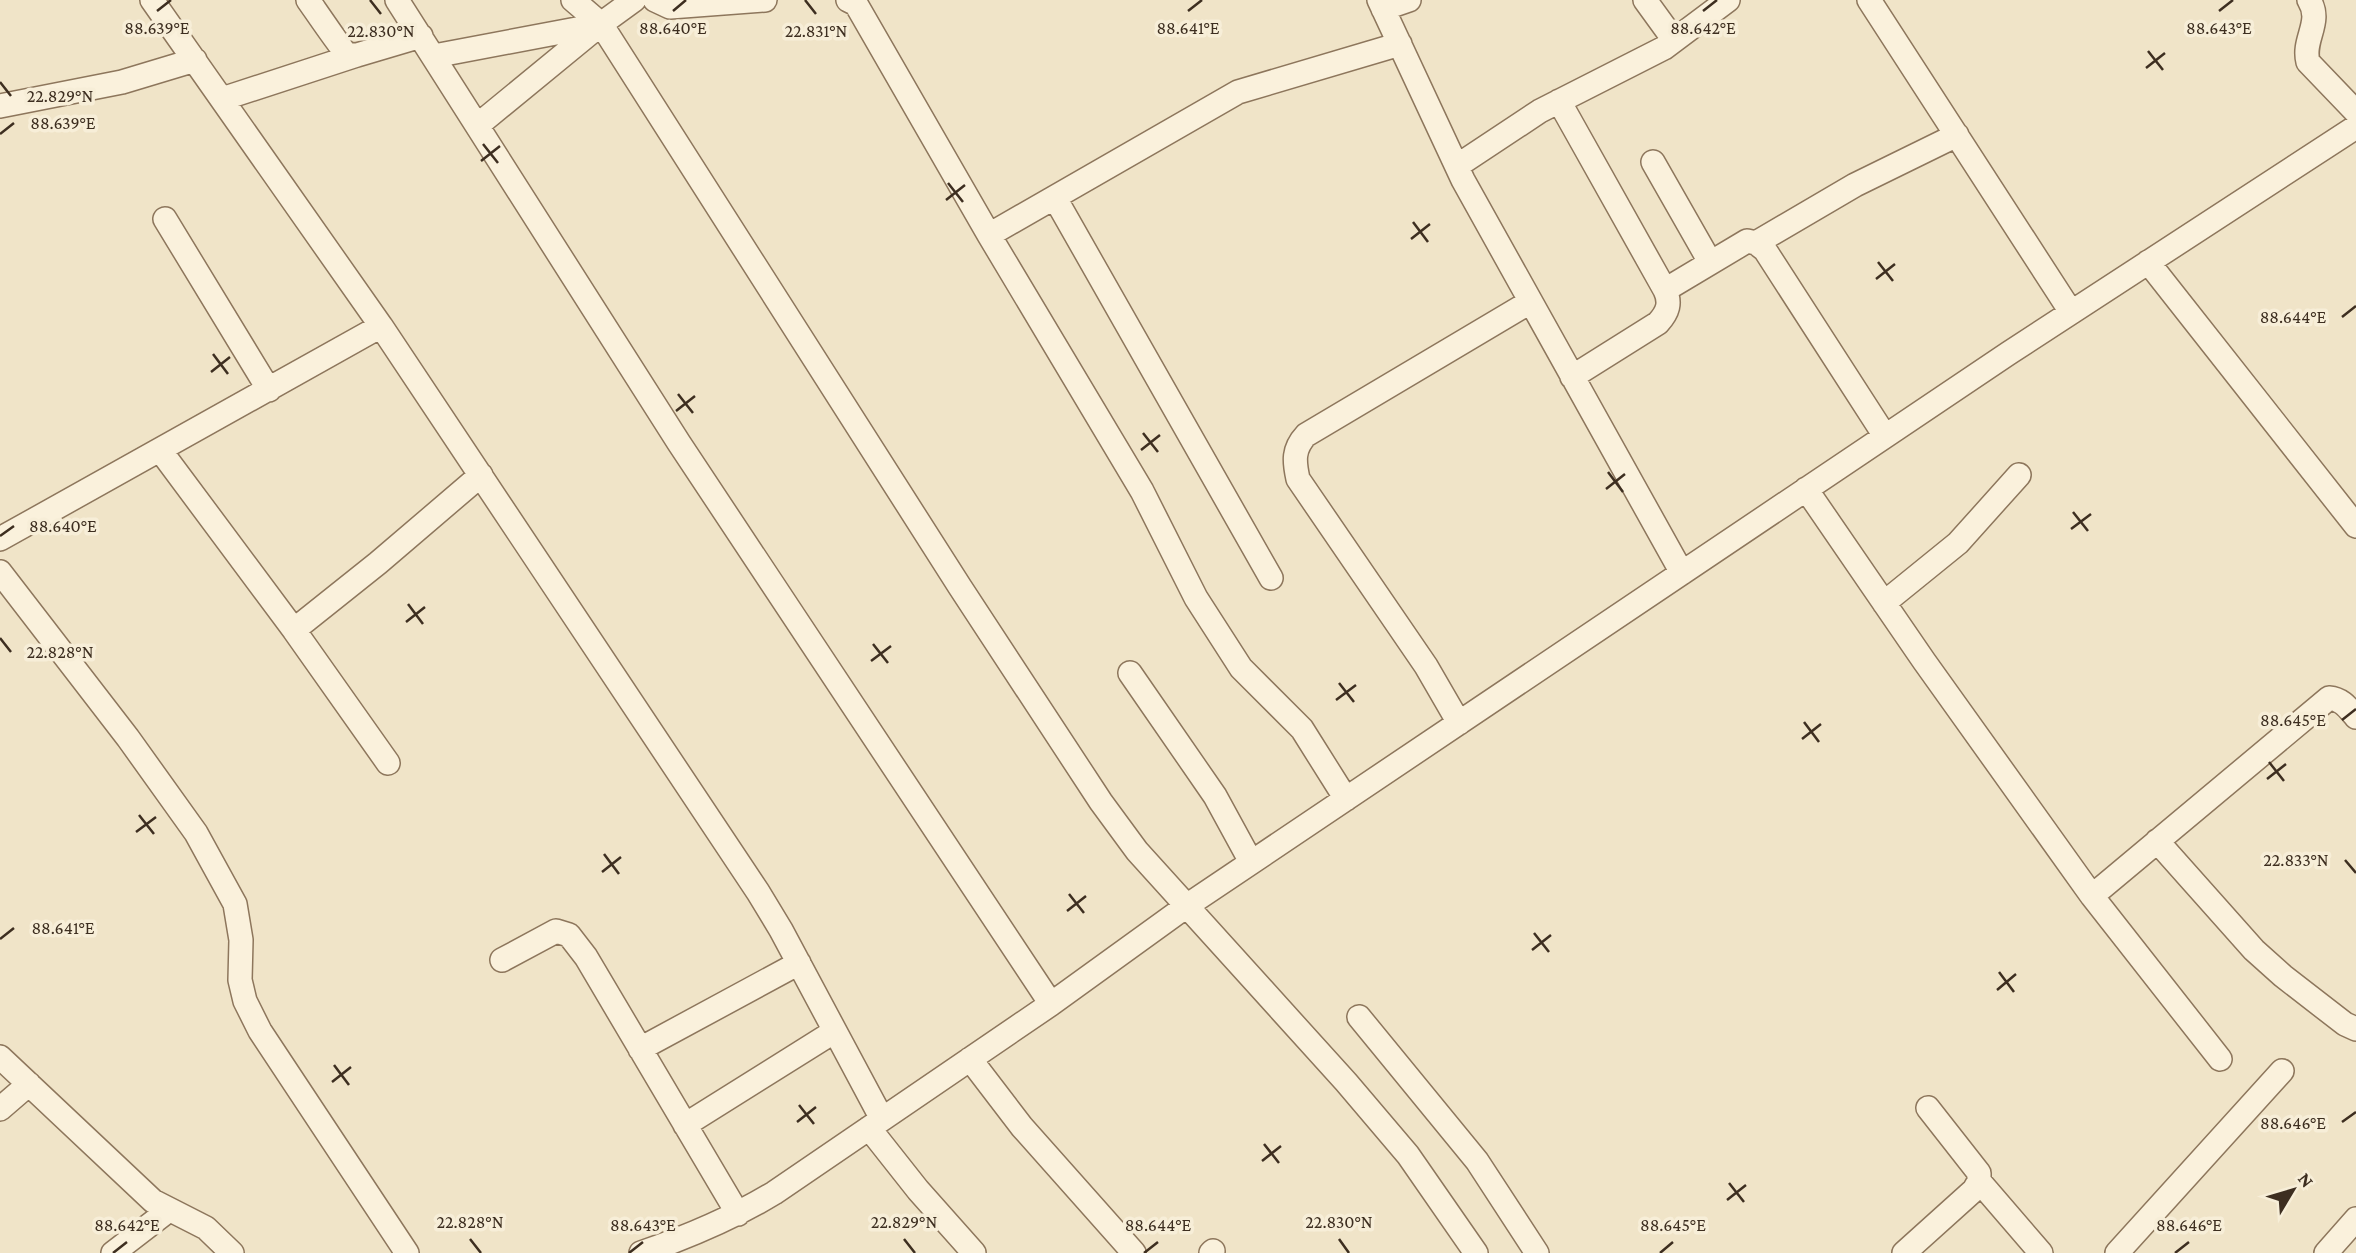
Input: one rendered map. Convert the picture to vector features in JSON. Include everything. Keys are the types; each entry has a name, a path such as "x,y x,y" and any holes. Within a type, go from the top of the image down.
{"street":[{"path":"152,0 381,326 758,892 835,1031 876,1124 918,1190 974,1253"},
{"path":"308,0 343,51 357,55"},
{"path":"397,0 679,443 1051,1004"},
{"path":"573,0 601,24 960,587 1101,802 1137,851 1346,1082 1408,1155 1476,1253"},
{"path":"478,125 634,0"},
{"path":"655,0 670,7 765,0"},
{"path":"1409,0 1381,4 1457,166 1682,572"},
{"path":"1645,0 1674,40"},
{"path":"1457,166 1559,101 1634,64 1674,40 1728,0"},
{"path":"1869,0 2071,312"},
{"path":"641,1253 689,1237 738,1214 876,1124 1251,862 2071,312 2354,128 2308,62 2305,51 2314,26 2315,13 2309,0"},
{"path":"858,1 989,235 1142,491 1196,598 1241,668 1302,729 1346,799"},
{"path":"435,56 601,24"},
{"path":"222,99 421,36"},
{"path":"989,235 1238,92 1400,44"},
{"path":"0,106 122,82 195,60"},
{"path":"1559,101 1665,290 1669,305 1666,314 1658,323 1572,377"},
{"path":"1756,243 1855,184 1956,135"},
{"path":"1653,162 1710,262"},
{"path":"1055,198 1271,578"},
{"path":"165,219 269,390"},
{"path":"1665,290 1747,242 1756,243 1765,250 1885,436"},
{"path":"2148,262 2356,526"},
{"path":"1459,723 1426,666 1298,479 1295,452 1306,435 1530,302"},
{"path":"0,539 381,326"},
{"path":"160,450 294,630 388,763"},
{"path":"294,630 481,475"},
{"path":"1884,603 1958,543 2019,475"},
{"path":"1806,489 2092,896 2220,1059"},
{"path":"0,572 128,738 196,834 235,904 241,940 240,980 245,1001 260,1031 407,1253"},
{"path":"1130,673 1214,796 1251,862"},
{"path":"2092,896 2329,698 2344,703 2356,717"},
{"path":"2157,841 2254,950 2293,984 2345,1024 2356,1029"},
{"path":"502,960 556,931 569,935 586,957 738,1214"},
{"path":"640,1049 799,963"},
{"path":"1359,1017 1477,1161 1537,1253"},
{"path":"685,1125 835,1031"},
{"path":"0,1057 137,1188 169,1210 206,1228 232,1253"},
{"path":"970,1059 1022,1126 1134,1253"},
{"path":"2117,1253 2282,1071"},
{"path":"0,1109 29,1084"},
{"path":"1904,1253 1974,1190 1979,1181 1979,1173 1928,1108"},
{"path":"1979,1181 2041,1253"},
{"path":"113,1253 169,1210"},
{"path":"2326,1253 2356,1219"}]}
